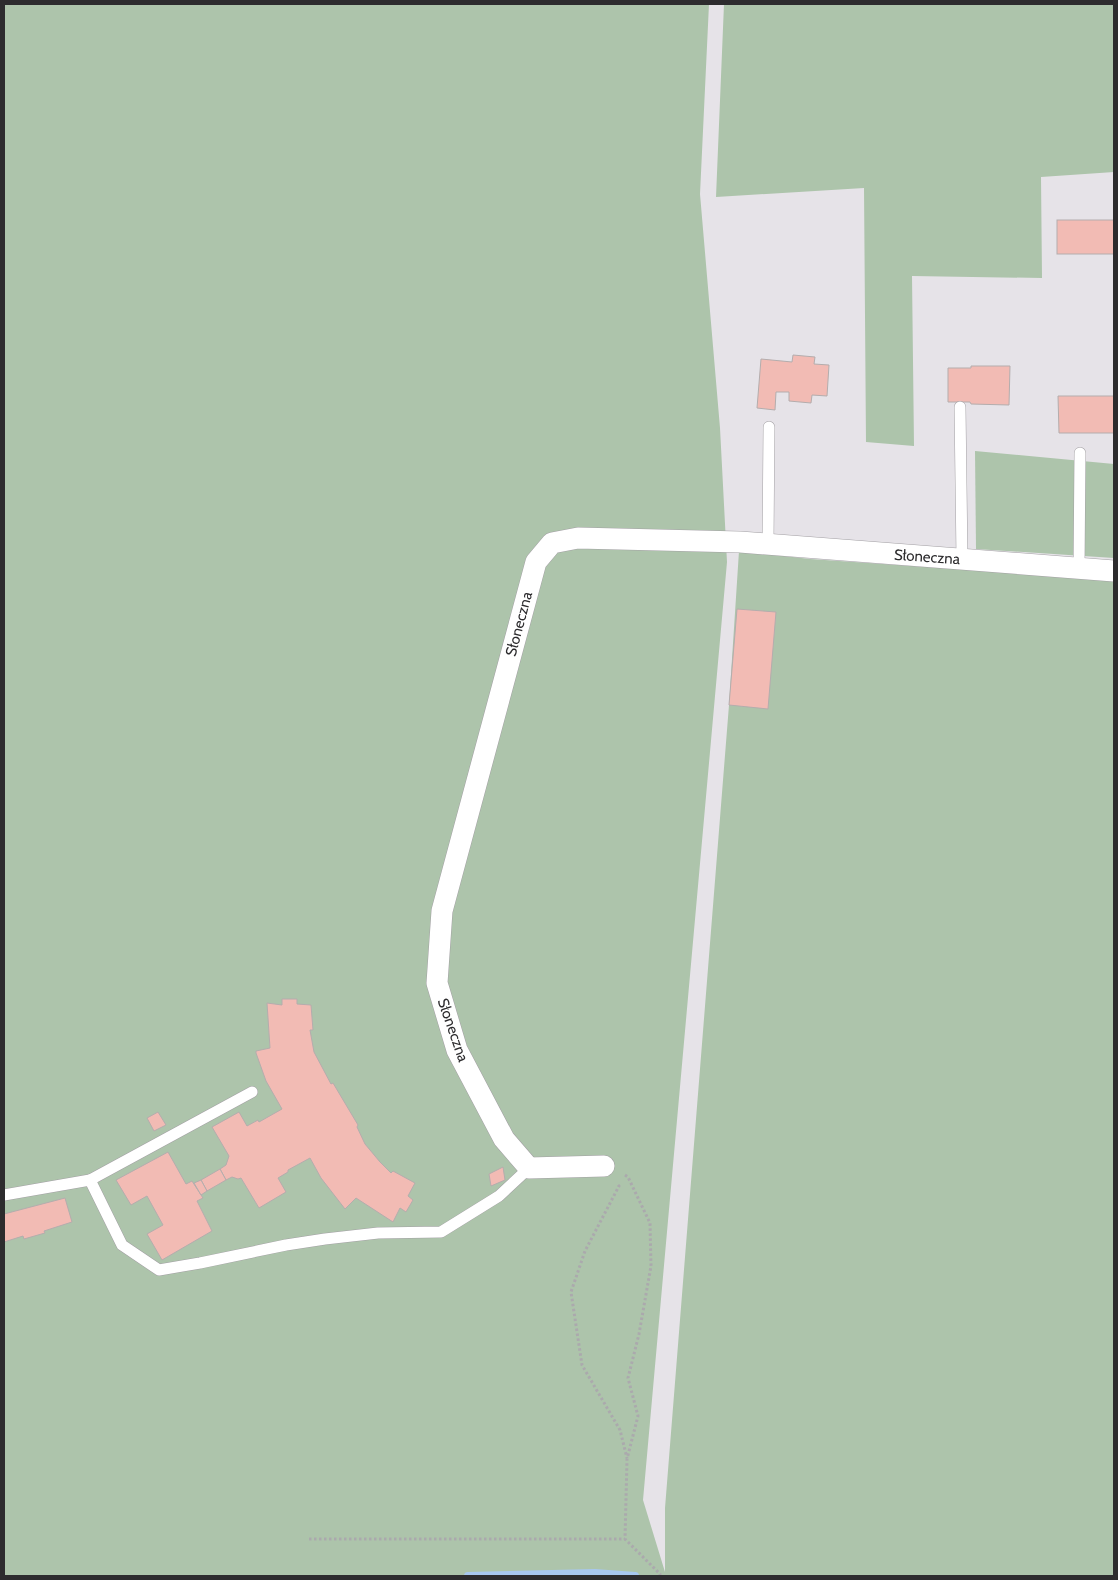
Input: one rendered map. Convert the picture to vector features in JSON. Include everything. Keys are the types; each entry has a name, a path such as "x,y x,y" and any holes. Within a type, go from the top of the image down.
{"street":[{"name":"Słoneczna","path":"529,1168 504,1139 457,1050 436,983 442,911 536,562 552,543 578,538 740,542 1114,571"},
{"path":"529,1168 604,1166"}],"lane":[{"path":"960,407 962,559"},
{"path":"768,544 769,427"},
{"path":"1079,569 1080,453"},
{"path":"4,1195 90,1180 252,1092"},
{"path":"90,1180 122,1246 158,1270 325,1239 378,1233 441,1232 499,1196 529,1168"}],"path":[{"path":"604,1166 619,1186 585,1251 570,1292 582,1365 620,1430 627,1459"},
{"path":"604,1166 628,1177 650,1223 651,1266 639,1334 628,1378 638,1416 627,1459 625,1539"},
{"path":"310,1539 625,1539 660,1576"}],"green space":[{"path":"4,4 709,4 700,194 720,428 727,562 643,1500 665,1572 665,1508 729,705 739,551 810,559 1114,580 1114,1576 4,1576"},
{"path":"724,4 1114,4 1114,172 1041,177 1042,278 912,276 914,446 866,442 864,188 716,197"},
{"path":"975,451 1114,464 1114,558 976,549"}],"building":[{"path":"1057,220 1114,220 1114,254 1057,254"},
{"path":"793,355 815,357 814,364 829,365 827,396 812,395 811,403 789,401 789,392 776,392 775,410 757,408 761,359 792,362"},
{"path":"971,366 1010,366 1009,405 948,402 948,368 971,368"},
{"path":"1058,396 1114,396 1114,433 1059,433"},
{"path":"737,609 776,612 768,709 729,705"},
{"path":"282,999 297,999 297,1004 311,1005 313,1030 310,1030 314,1052 331,1084 333,1083 358,1125 357,1127 365,1144 391,1173 393,1171 415,1183 408,1196 413,1200 406,1212 400,1208 393,1222 356,1198 345,1209 321,1178 310,1158 278,1178 286,1192 259,1208 241,1178 232,1177 226,1180 220,1169 226,1165 229,1156 212,1127 239,1112 247,1126 258,1120 259,1122 282,1109 266,1081 256,1051 270,1048 267,1003 282,1005"},
{"path":"158,1112 166,1125 154,1131 147,1118"},
{"path":"168,1152 186,1184 192,1181 203,1198 197,1201 212,1231 162,1260 147,1234 163,1225 147,1196 131,1205 116,1180"},
{"path":"503,1167 505,1180 491,1186 489,1174"},
{"path":"220,1169 226,1180 207,1191 201,1180"},
{"path":"201,1180 207,1191 201,1195 194,1183"},
{"path":"65,1198 72,1222 44,1231 45,1233 24,1239 23,1236 4,1242 4,1214"}],"waterway":[{"path":"468,1576 595,1573 635,1576"}]}
